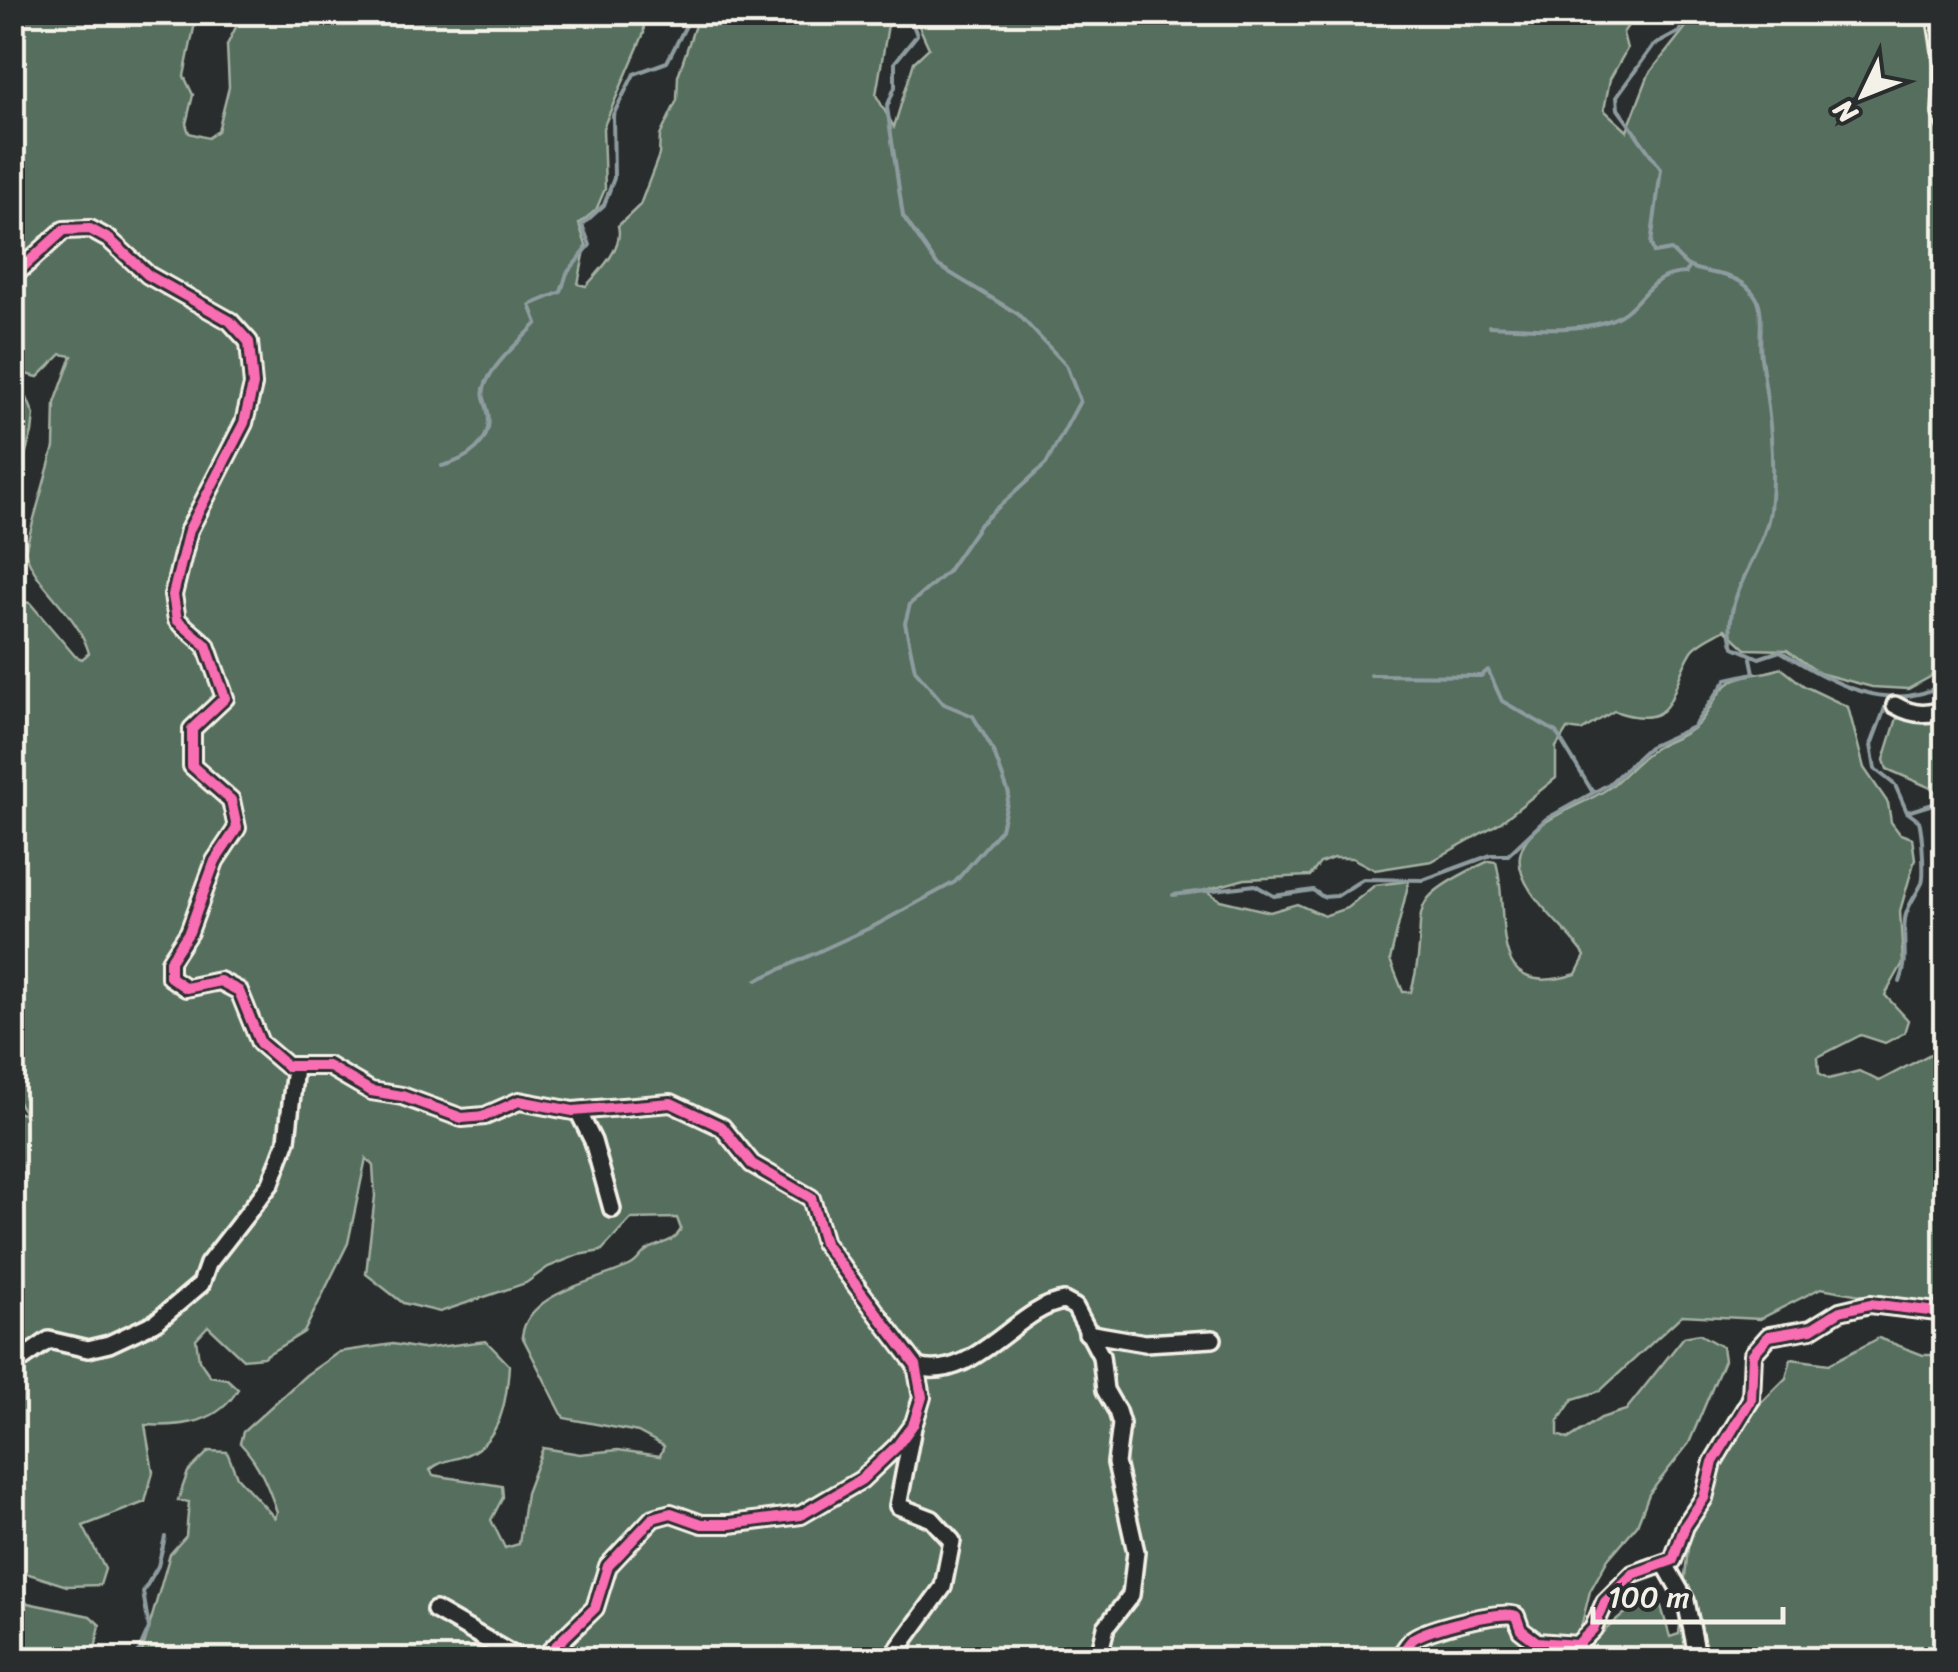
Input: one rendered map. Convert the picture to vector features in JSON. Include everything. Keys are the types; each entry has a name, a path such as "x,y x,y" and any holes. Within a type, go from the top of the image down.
{"street":[{"path":"1935,12 1944,69 1941,113 1946,125"},
{"path":"12,277 64,230 90,229 110,240 148,275 230,321 249,342 254,385 244,423 189,530 172,595 178,620 206,644 225,698 192,729 192,766 231,800 237,828 215,861 189,932 169,969 176,985 186,988 220,981 239,991 260,1043 277,1061 295,1067 328,1066 371,1091 402,1096 462,1118 485,1116 519,1101 578,1111 672,1102 722,1127 752,1164 811,1198 824,1243 917,1367 922,1397 898,1506 932,1519 952,1541 943,1587 890,1660"},
{"path":"1895,705 1907,712 1934,714 1946,706"},
{"path":"12,1366 49,1340 88,1348 132,1335 156,1322 201,1284 208,1264 270,1183 286,1140 295,1067"},
{"path":"578,1111 593,1142 612,1209"},
{"path":"917,1367 934,1370 985,1352 1043,1306 1058,1302 1074,1307 1101,1356 1105,1390 1121,1424 1116,1463 1136,1568 1132,1595 1106,1628 1098,1660"},
{"path":"1398,1660 1408,1644 1424,1633 1502,1611 1516,1616 1522,1630 1537,1642 1577,1645 1586,1638 1614,1591 1633,1574 1666,1566 1679,1552 1685,1526 1700,1506 1713,1462 1751,1399 1753,1354 1770,1336 1811,1329 1840,1310 1870,1304 1946,1314"},
{"path":"1087,1333 1145,1344 1213,1339"},
{"path":"541,1660 550,1646 595,1608 608,1566 654,1518 671,1513 702,1524 730,1524 800,1515 861,1480 897,1446 914,1422"},
{"path":"1666,1566 1686,1601 1698,1660"},
{"path":"434,1610 522,1660"}],"green space":[{"path":"13,13 197,13 184,76 193,95 186,124 189,133 208,138 218,131 229,87 227,45 243,13 643,13 644,33 603,128 605,189 596,210 579,224 586,245 578,284 586,286 614,250 618,226 640,205 659,155 660,136 677,100 678,76 699,13 890,13 876,95 894,127 914,62 929,48 913,13 1653,13 1629,24 1623,33 1627,49 1610,79 1604,110 1627,131 1649,74 1697,13 1945,13 1945,660 1930,677 1908,689 1872,687 1819,673 1787,650 1746,649 1725,629 1692,651 1661,712 1635,716 1614,711 1581,731 1567,729 1556,747 1556,778 1501,822 1432,861 1375,870 1352,858 1333,858 1320,863 1310,876 1245,879 1205,890 1220,900 1270,912 1297,904 1324,916 1347,908 1375,885 1409,881 1390,960 1403,992 1411,992 1422,912 1427,901 1458,876 1489,861 1496,862 1503,929 1514,966 1526,976 1546,980 1576,974 1585,956 1544,909 1520,868 1520,855 1533,832 1610,787 1650,751 1692,729 1724,688 1736,679 1781,668 1804,686 1848,707 1864,768 1888,803 1891,822 1900,834 1912,838 1915,859 1900,911 1903,963 1885,995 1908,1020 1904,1033 1885,1043 1861,1035 1818,1057 1819,1073 1829,1079 1859,1071 1879,1081 1934,1052 1945,1026 1945,1310 1821,1288 1760,1319 1682,1315 1600,1391 1573,1399 1558,1421 1558,1435 1568,1439 1601,1418 1626,1410 1684,1337 1699,1334 1722,1347 1724,1360 1689,1443 1649,1494 1637,1525 1608,1559 1590,1591 1574,1656 1642,1599 1660,1603 1670,1637 1679,1634 1690,1528 1705,1512 1711,1481 1727,1449 1754,1410 1786,1378 1791,1359 1829,1364 1879,1338 1923,1355 1945,1355 1945,1659 895,1660 888,1647 872,1652 869,1660 140,1659 170,1554 186,1536 189,1502 178,1500 188,1472 209,1451 227,1452 237,1477 275,1518 277,1512 266,1484 240,1443 243,1432 306,1375 339,1352 393,1344 421,1349 486,1341 509,1365 504,1404 488,1439 466,1455 430,1470 433,1475 502,1486 503,1497 491,1520 505,1548 519,1544 526,1493 543,1448 580,1454 618,1450 660,1456 664,1446 638,1432 564,1418 522,1336 527,1321 550,1298 631,1265 646,1251 675,1237 681,1229 677,1218 631,1219 601,1251 578,1255 548,1267 526,1283 440,1312 403,1303 366,1274 375,1196 373,1166 366,1158 348,1243 304,1332 263,1357 243,1359 208,1326 196,1339 199,1360 210,1376 227,1379 238,1389 210,1416 173,1425 145,1425 153,1472 145,1502 83,1526 105,1569 100,1585 67,1586 13,1569 13,1111 26,1115 13,1094 13,599 30,603 75,656 82,659 89,653 76,625 38,577 25,551 54,447 55,403 72,356 61,354 38,377 13,371"},
{"path":"13,393 27,398 34,415 13,492"},
{"path":"1945,713 1945,794 1887,769 1884,760 1897,718 1919,720"},
{"path":"13,1600 90,1616 100,1625 93,1659 13,1659"}],"waterway":[{"path":"442,466 469,454 487,433 486,383 502,358 537,323 530,305 561,292 567,273 590,245 582,225 604,205 614,178 613,115 634,74 667,62 693,12"},
{"path":"757,980 876,925 955,882 1001,829 1009,794 993,750 973,716 944,704 915,670 905,623 910,604 947,572 980,524 1046,464 1080,401 1066,365 1018,314 937,265 903,216 887,107 895,87 895,62 917,35 908,12"},
{"path":"1688,12 1679,32 1653,46 1617,96 1618,109 1661,169 1651,244 1654,253 1671,250 1688,266 1733,278 1749,288 1759,303 1772,490 1766,526 1732,613 1734,647 1759,658 1780,651 1839,683 1881,696 1924,693 1946,683"},
{"path":"1489,326 1565,328 1608,321 1629,309 1652,285 1686,273 1689,266"},
{"path":"1173,895 1255,885 1274,896 1313,890 1323,897 1337,896 1363,879 1423,880 1491,855 1508,855 1546,819 1609,784 1649,747 1693,727 1727,679 1754,673 1751,658"},
{"path":"1371,675 1481,676 1488,670 1502,701 1556,732 1592,791"},
{"path":"1888,700 1871,745 1875,769 1895,785 1907,812 1933,804 1946,807"},
{"path":"1900,982 1906,914 1922,883 1923,872 1919,821 1907,812"},
{"path":"135,1660 149,1628 143,1592 158,1566 165,1537"}],"cycle path":[{"path":"12,277 64,230 90,229 110,240 148,275 230,321 249,342 253,385 244,423 189,530 173,595 177,620 206,645 225,698 192,729 192,766 231,800 237,828 215,861 189,932 170,961 170,977 186,988 220,981 239,991 260,1043 287,1066 328,1066 371,1091 402,1096 462,1118 485,1116 519,1101 573,1111 671,1103 722,1127 752,1164 811,1198 824,1243 916,1365 922,1397 914,1423 897,1446 861,1480 801,1515 730,1524 702,1524 671,1513 653,1518 608,1566 595,1608 541,1660"},
{"path":"1398,1660 1411,1641 1421,1635 1496,1615 1516,1616 1521,1630 1537,1642 1577,1645 1593,1629 1605,1602 1633,1574 1673,1560 1685,1526 1704,1498 1713,1462 1751,1399 1753,1354 1769,1336 1811,1329 1840,1311 1870,1304 1946,1313"}]}
